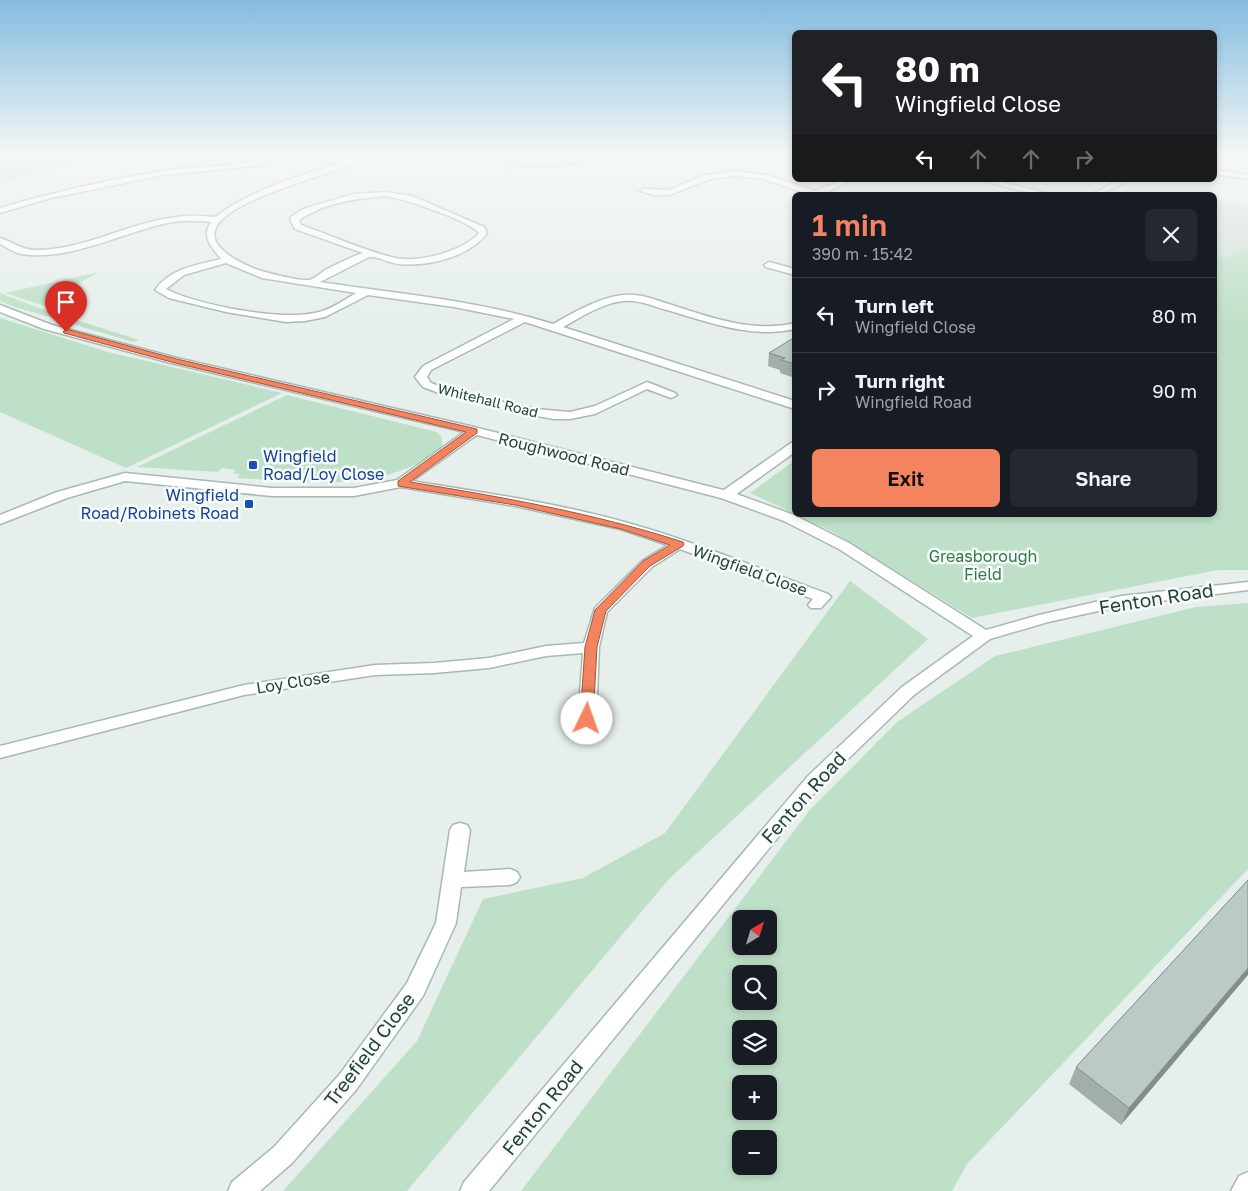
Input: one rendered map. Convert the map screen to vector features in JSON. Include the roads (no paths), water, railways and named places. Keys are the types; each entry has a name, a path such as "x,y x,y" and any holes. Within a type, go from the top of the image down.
{"street":[{"path":"229,212 217,220 210,232 212,242 227,260 262,275 454,304 524,318 792,403"},
{"path":"307,212 294,219 298,227 399,261 430,259 470,245 480,239 483,233 480,229 440,212"},
{"path":"0,241 21,251 43,252 63,249 172,220 193,218 217,220"},
{"path":"311,283 341,266 372,253"},
{"path":"227,260 183,272 166,280 160,290 172,296 270,318 319,316 366,292"},
{"path":"769,265 792,271"},
{"path":"555,327 604,302 623,298 641,299 741,328 762,329 792,326"},
{"name":"Roughwood Road","path":"0,308 48,327 175,361 474,431 726,495 789,518 844,546 984,636"},
{"name":"Whitehall Road","path":"524,318 427,368 421,376 427,385 443,391 542,414 565,416 582,415 647,385 671,395"},
{"path":"0,520 62,494 125,477 272,492 354,492 401,484 474,431"},
{"path":"726,495 792,448"},
{"name":"Wingfield Close","path":"401,484 515,502 624,526 679,544 823,597 816,605"},
{"path":"587,719 591,647 600,610 646,564 679,544"},
{"name":"Fenton Road","path":"473,1191 814,780 908,691 984,636 1044,618 1121,601 1248,586"},
{"name":"Loy Close","path":"0,752 253,689 375,670 489,664 546,650 591,647"},
{"name":"Treefield Close","path":"241,1191 283,1155 348,1082 415,989 446,923 460,830"},
{"path":"452,880 510,877"},
{"path":"1244,1191 1248,1185"}],"place":[{"name":"Wingfield Road/Loy Close","path":"253,465"},
{"name":"Wingfield Road/Robinets Road","path":"249,504"}],"park label":[{"name":"Greasborough Field","path":"983,565"}]}
